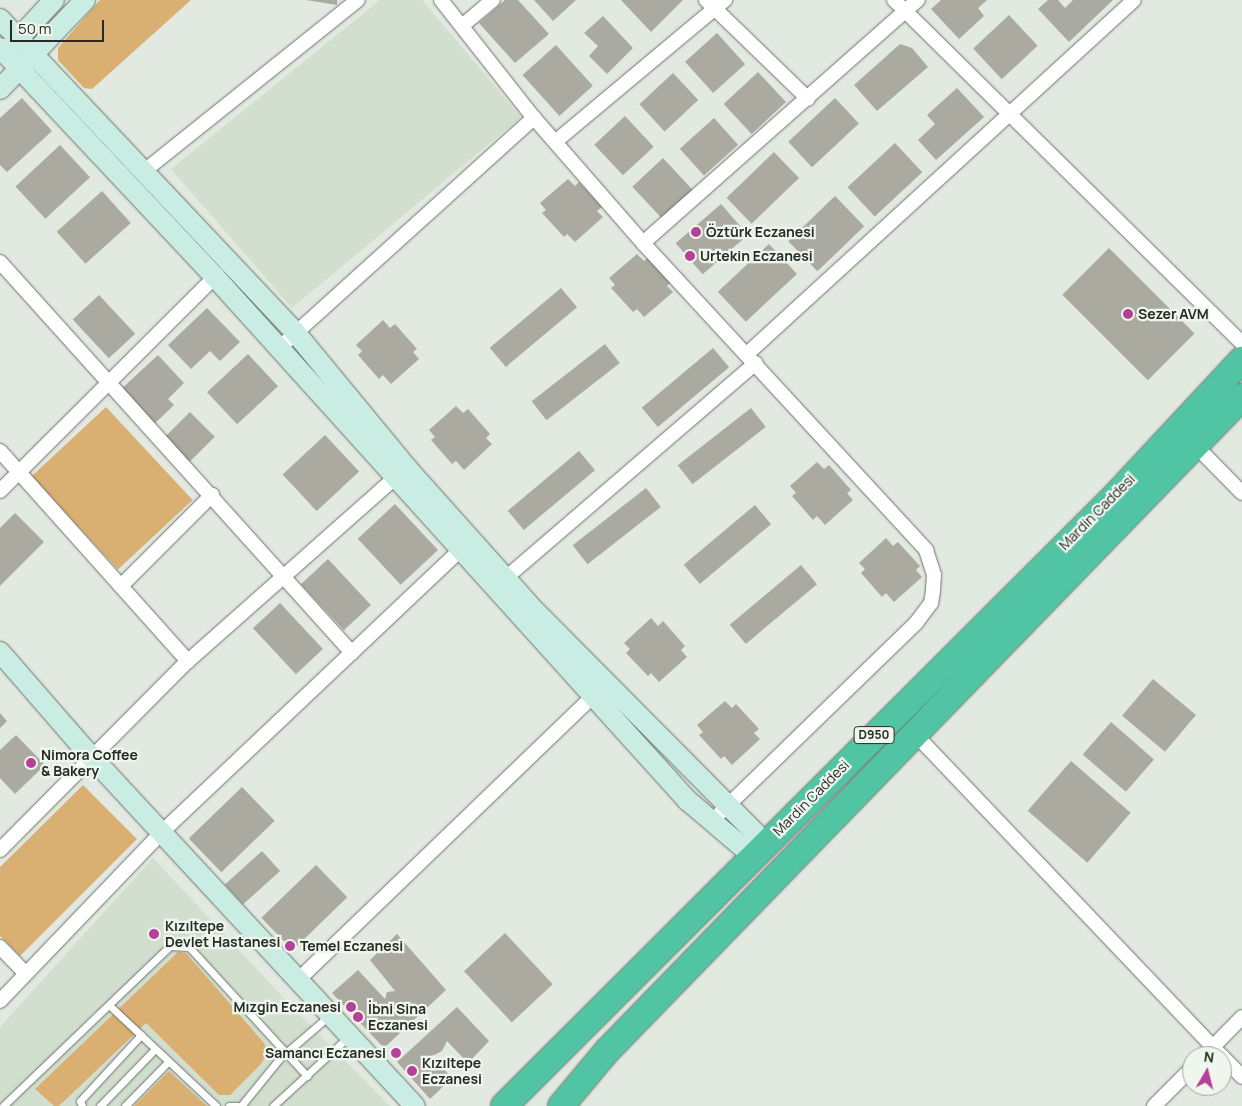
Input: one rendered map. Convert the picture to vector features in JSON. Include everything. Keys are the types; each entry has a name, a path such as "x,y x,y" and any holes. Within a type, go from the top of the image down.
{"highway":[{"name":"Mardin Caddesi","path":"504,1106 1116,495 1242,360"},
{"name":"Mardin Caddesi","path":"561,1106 607,1052 1242,398"}],"street":[{"path":"54,0 2,53 27,62 143,172 295,332 459,551 687,800 719,814"},
{"path":"0,89 85,0"},
{"path":"143,172 358,0"},
{"path":"441,0 463,25 534,118 643,243 752,358 926,550 934,575 933,590 931,603 916,623 719,814"},
{"path":"463,25 493,0"},
{"path":"894,0 1242,343"},
{"path":"643,243 918,0"},
{"path":"507,577 752,358 1009,113 1134,0"},
{"path":"555,142 715,3 808,99"},
{"path":"0,19 18,38 27,62 59,115 215,277 278,349 507,577 719,814 759,850"},
{"path":"278,349 534,118"},
{"path":"0,262 285,576 352,653"},
{"path":"0,491 215,277"},
{"path":"1195,445 1242,493"},
{"path":"0,451 188,661"},
{"path":"0,850 93,759 188,661 402,473"},
{"path":"121,586 212,495"},
{"path":"0,1001 164,831 459,551"},
{"path":"0,652 93,759 164,831 349,1036 415,1106"},
{"path":"298,980 592,696"},
{"path":"914,734 1207,1046"},
{"path":"0,947 26,974"},
{"path":"1221,1046 1242,1017"},
{"path":"1232,1068 1242,1077"},
{"path":"1154,1106 1182,1078"}],"lane":[{"path":"3,1106 170,946 189,947 308,1076"},
{"path":"109,1005 216,1106"},
{"path":"229,1106 240,1106 287,1052 330,1015"},
{"path":"82,1106 80,1101 141,1035"},
{"path":"273,1106 308,1076 349,1036"},
{"path":"100,1106 155,1049"},
{"path":"125,1106 168,1062"}],"shaded area":[{"path":"100,0 191,0 92,89 84,88 58,60 58,48"},
{"path":"380,0 422,0 521,117 292,308 171,169"},
{"path":"106,407 193,500 118,569 31,477"},
{"path":"83,785 137,839 20,956 0,936 0,867"},
{"name":"Kızıltepe Devlet Hastanesi","path":"153,858 294,1009 390,1106 0,1106 0,1027"},
{"path":"178,952 186,953 264,1043 268,1052 261,1064 230,1095 219,1095 146,1023 59,1106 54,1106 35,1089"},
{"path":"169,1071 207,1106 134,1106"}],"building":[{"path":"306,0 337,0 337,5"},
{"path":"505,0 518,0 549,34 515,63 479,23"},
{"path":"534,0 576,0 553,21"},
{"path":"621,0 683,0 651,32"},
{"path":"941,0 987,0 978,8 984,16 959,39 931,9"},
{"path":"1048,0 1058,0 1065,8 1073,0 1113,0 1069,42 1038,9"},
{"path":"1009,15 1038,46 1002,79 973,48"},
{"path":"603,16 633,48 607,74 589,56 598,46 584,33"},
{"path":"717,33 745,64 713,93 685,62"},
{"path":"900,44 912,48 928,67 877,111 854,85"},
{"path":"556,45 593,86 559,116 523,75"},
{"path":"758,72 786,102 752,134 724,104"},
{"path":"673,73 698,100 665,131 639,104"},
{"path":"957,88 984,117 936,160 918,140 935,124 927,115"},
{"path":"22,98 52,131 7,172 0,165 0,118"},
{"path":"835,98 859,124 812,167 788,142"},
{"path":"625,116 654,147 623,175 594,145"},
{"path":"714,118 738,145 704,176 680,149"},
{"path":"895,143 922,172 875,217 847,187"},
{"path":"60,145 90,177 45,219 15,187"},
{"path":"774,152 799,178 752,224 727,198"},
{"path":"663,158 693,190 662,219 632,187"},
{"path":"568,179 575,186 579,182 602,207 597,211 603,217 575,242 567,234 564,237 542,213 546,210 540,203"},
{"path":"102,191 131,223 85,264 57,232"},
{"path":"835,196 864,226 817,271 788,241"},
{"path":"721,204 748,235 703,274 676,243"},
{"path":"769,244 797,274 746,322 718,292"},
{"name":"Sezer AVM","path":"1109,248 1195,334 1148,380 1062,295"},
{"path":"637,254 644,261 649,257 671,282 667,286 673,292 644,317 637,309 633,312 611,288 615,285 609,278"},
{"path":"561,288 577,307 506,367 490,348"},
{"path":"99,295 135,334 109,358 73,320"},
{"path":"207,308 240,342 220,361 210,351 191,369 168,345"},
{"path":"383,320 390,328 395,324 417,349 413,352 419,359 391,384 383,375 379,379 358,355 362,351 356,345"},
{"path":"605,344 620,363 546,420 532,401"},
{"path":"713,348 729,367 658,427 642,408"},
{"path":"248,354 278,386 237,424 207,392"},
{"path":"158,355 184,383 168,399 174,405 151,427 118,392"},
{"path":"456,406 463,413 468,409 490,434 486,438 492,444 464,470 456,461 452,464 431,440 435,437 429,430"},
{"path":"751,408 766,427 692,484 678,465"},
{"path":"190,412 215,437 188,464 163,439"},
{"path":"325,435 359,472 317,511 283,475"},
{"path":"579,451 595,470 524,530 508,511"},
{"path":"817,462 824,469 829,465 851,490 847,493 853,500 825,525 817,516 813,520 792,496 796,493 790,486"},
{"path":"646,488 661,507 587,564 573,545"},
{"path":"395,504 438,550 401,585 358,539"},
{"path":"755,505 771,524 700,584 684,565"},
{"path":"15,513 44,542 0,586 0,528"},
{"path":"886,538 893,546 898,542 920,566 916,570 922,577 894,602 886,593 882,597 861,573 865,569 859,563"},
{"path":"328,559 371,605 344,630 301,584"},
{"path":"801,565 817,584 746,644 730,625"},
{"path":"280,603 323,649 296,674 253,628"},
{"path":"651,618 658,626 663,621 685,646 681,650 687,657 659,682 651,673 648,676 626,653 630,649 624,643"},
{"path":"1153,679 1196,715 1165,752 1122,716"},
{"path":"725,701 732,708 736,704 759,729 754,733 760,739 732,765 724,756 721,759 699,735 703,732 697,725"},
{"path":"0,713 7,721 0,728"},
{"path":"1111,722 1154,759 1126,792 1083,754"},
{"path":"16,735 45,765 15,794 0,778 0,750"},
{"path":"1071,761 1131,813 1087,863 1028,811"},
{"path":"242,787 275,821 221,872 189,838"},
{"path":"262,851 280,871 243,905 225,884"},
{"path":"316,865 347,897 293,950 261,918"},
{"path":"505,933 553,984 512,1022 464,971"},
{"path":"397,934 446,990 384,1048 332,993 358,970 385,999 387,992 395,991 370,960"},
{"path":"457,1007 489,1041 468,1063 447,1041 442,1051 432,1056 452,1078 430,1099 397,1062"}],"place":[{"name":"Öztürk Eczanesi","path":"696,232"},
{"name":"Urtekin Eczanesi","path":"690,256"},
{"name":"Sezer AVM","path":"1128,314"},
{"name":"Nimora Coffee & Bakery","path":"31,763"},
{"name":"Kızıltepe Devlet Hastanesi","path":"154,934"},
{"name":"Temel Eczanesi","path":"290,946"},
{"name":"Mızgin Eczanesi","path":"351,1007"},
{"name":"İbni Sina Eczanesi","path":"358,1017"},
{"name":"Samancı Eczanesi","path":"396,1053"},
{"name":"Kızıltepe Eczanesi","path":"412,1071"}]}
